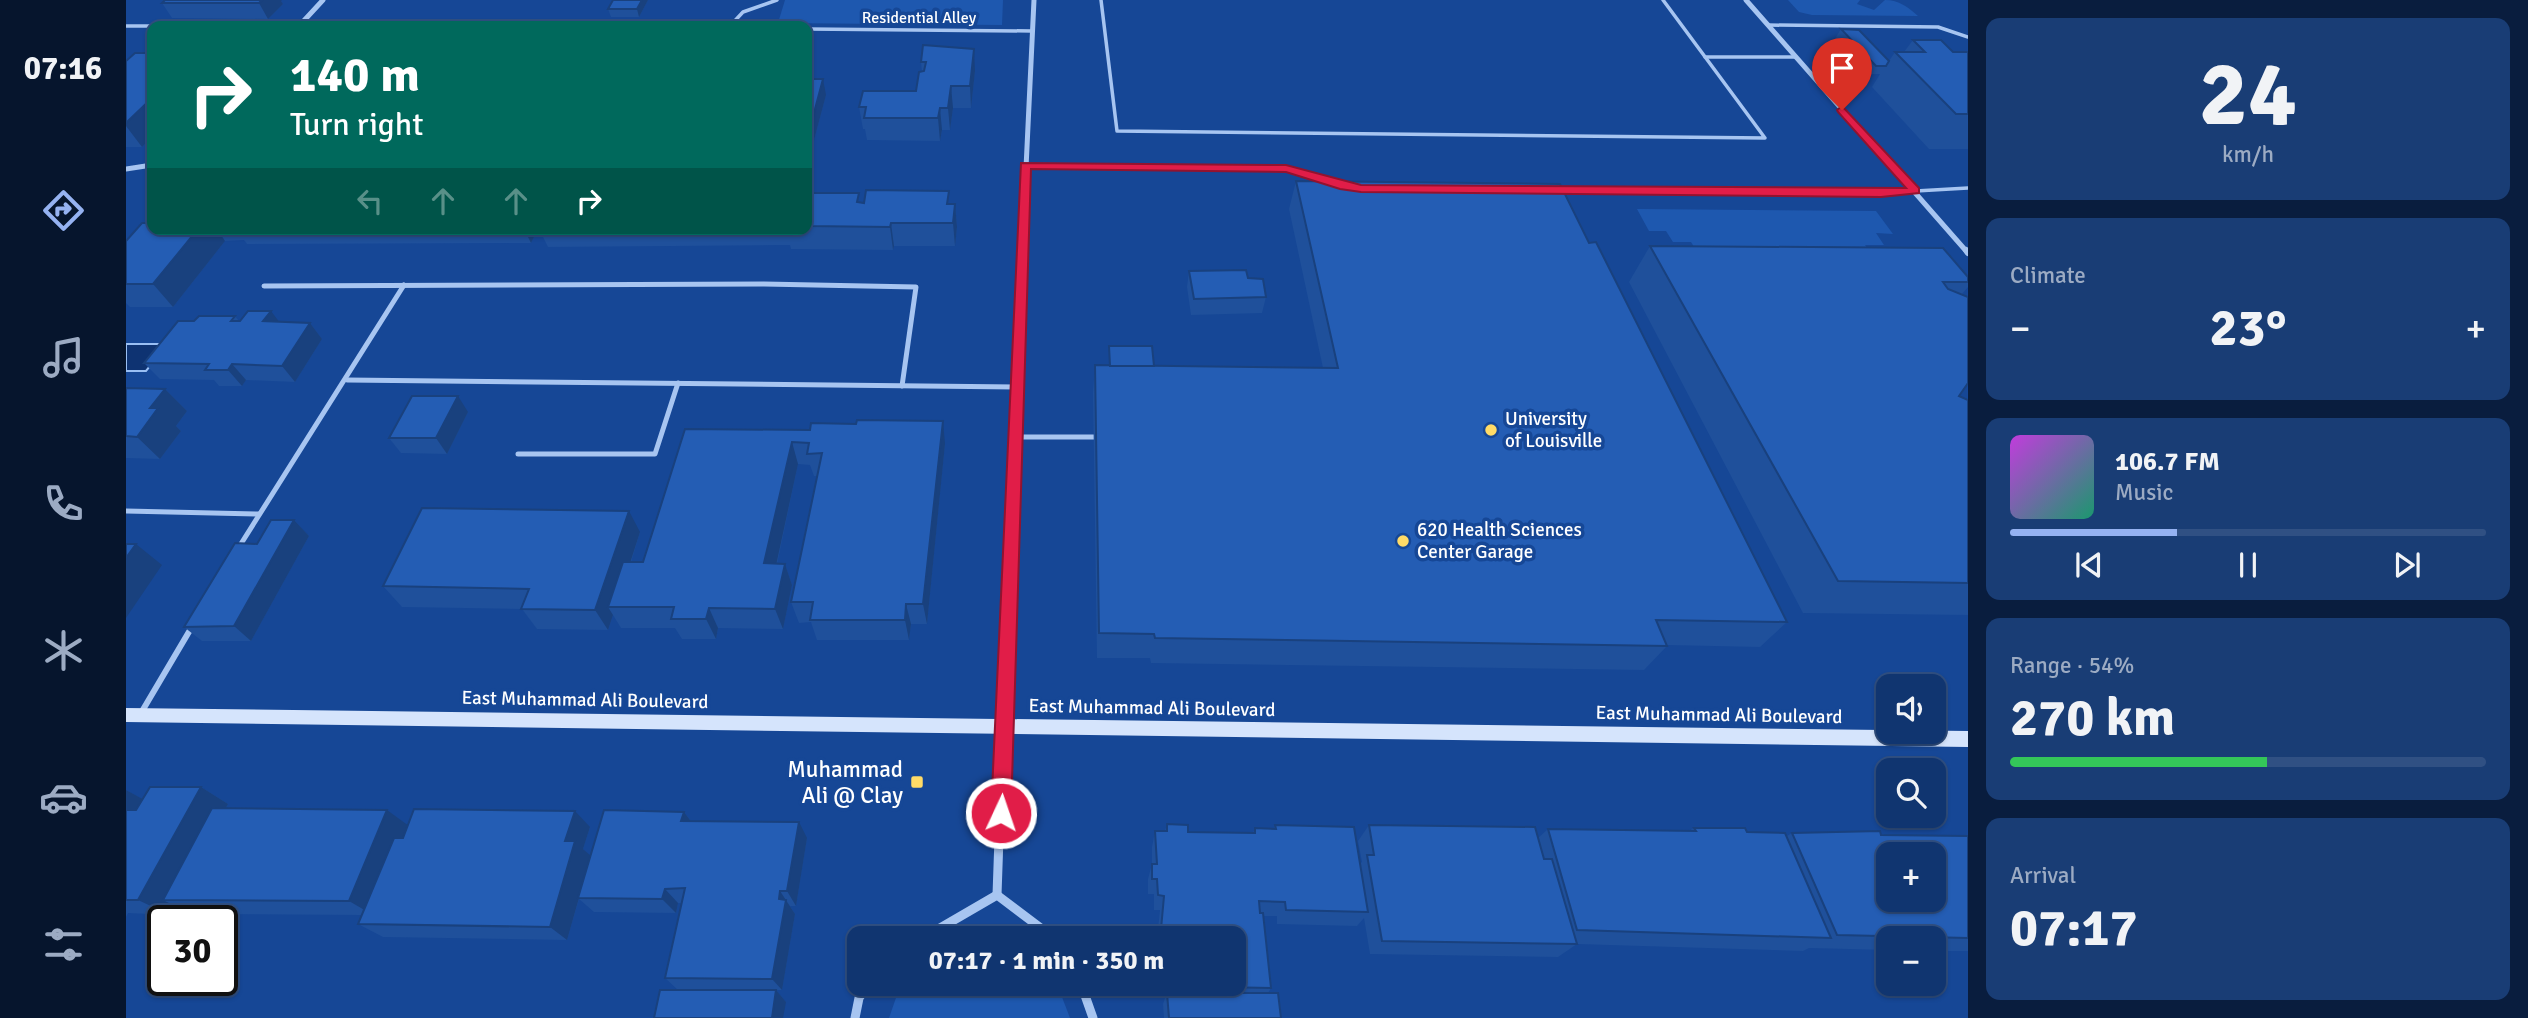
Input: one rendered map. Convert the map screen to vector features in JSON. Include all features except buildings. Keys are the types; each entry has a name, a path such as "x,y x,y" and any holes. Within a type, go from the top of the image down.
{"street":[{"path":"304,21 323,0"},
{"path":"997,895 1013,438 1034,0"},
{"path":"1746,0 1968,253"},
{"name":"East Muhammad Ali Boulevard","path":"133,716 1968,739"},
{"path":"944,926 997,895"},
{"path":"997,895 1038,926"},
{"path":"855,1018 860,996"},
{"path":"1085,996 1093,1018"}],"lane":[{"path":"732,21 739,14 777,0"},
{"path":"1101,0 1117,131 1765,138 1663,0"},
{"path":"1768,25 1938,27 1968,37"},
{"path":"126,26 147,26"},
{"name":"Residential Alley","path":"812,29 1031,31"},
{"path":"1705,57 1796,57"},
{"path":"1025,166 1286,169 1345,187"},
{"path":"1553,190 1881,193 1968,188"},
{"path":"233,558 404,285"},
{"path":"264,286 916,287 902,386"},
{"path":"346,380 1016,387"},
{"path":"518,454 655,454 678,383"},
{"path":"1013,438 1094,437"},
{"path":"126,511 259,514"},
{"path":"133,716 200,614"}],"shaded area":[{"path":"785,0 1003,0 1002,25 779,21"},
{"path":"1788,0 1860,0 1857,4 1874,10 1885,0 1890,0 1903,5 1918,16 1812,15 1799,12"},
{"path":"1637,209 1876,211 1893,234 1876,233 1884,245 1865,245 1874,257 1699,255 1691,242 1673,242 1666,231 1649,231"},
{"path":"126,344 168,344 146,371 126,371"},
{"path":"897,996 1062,996 1070,1018 889,1018"}],"place":[{"name":"University of Louisville","path":"1491,430"},
{"name":"620 Health Sciences Center Garage","path":"1403,541"},
{"name":"Muhammad Ali @ Clay","path":"917,782"}],"route":[{"path":"1001,813 1025,166 1286,169 1345,187 1361,189 1881,193 1915,191 1842,110"}]}
